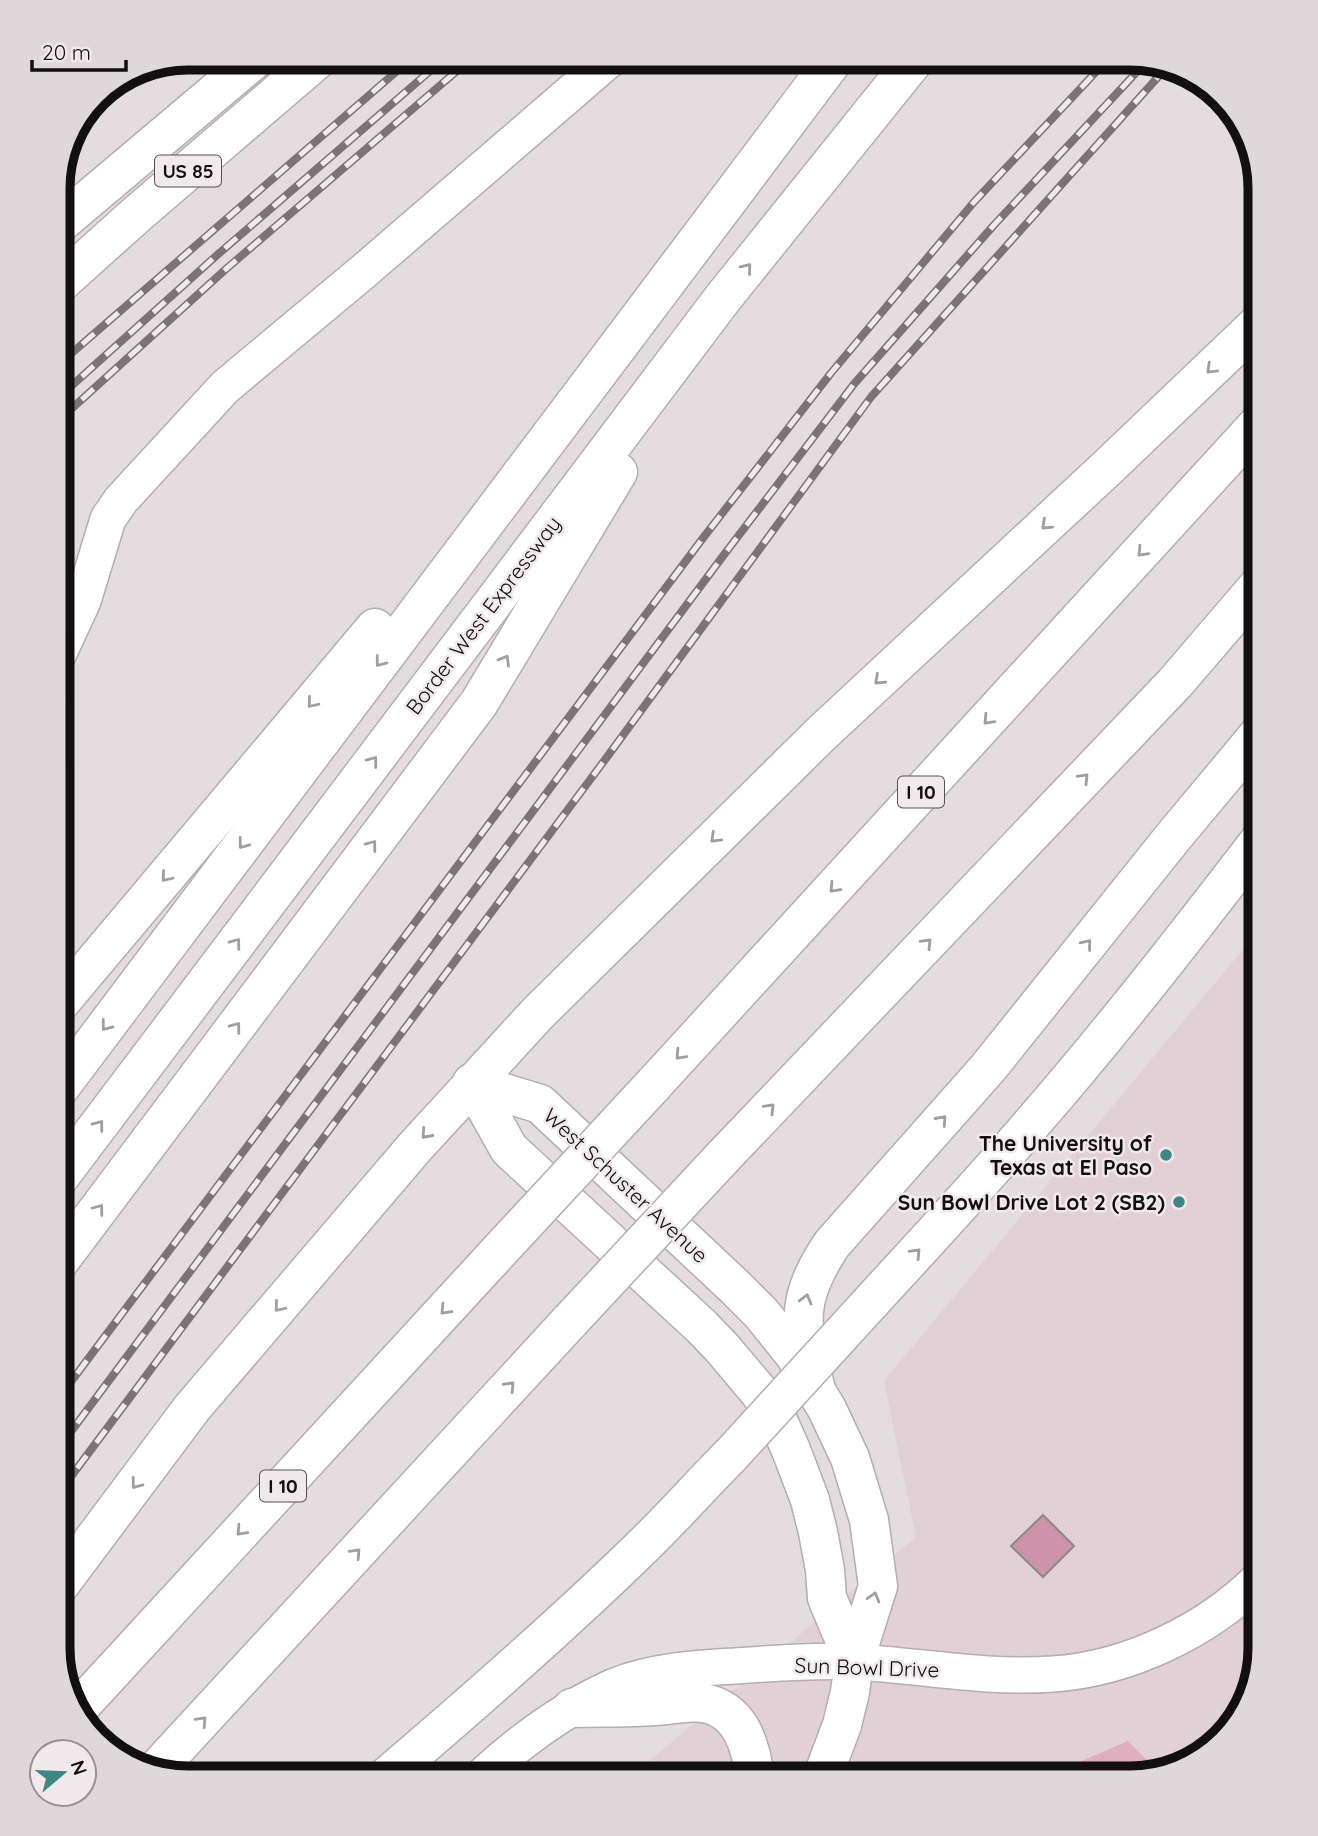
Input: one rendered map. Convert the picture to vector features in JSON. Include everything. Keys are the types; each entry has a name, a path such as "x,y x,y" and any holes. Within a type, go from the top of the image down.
{"main road":[{"name":"US 85","path":"70,215 242,70"},
{"name":"US 85","path":"70,274 305,70"},
{"path":"70,1074 826,70"},
{"name":"Border West Expressway","path":"70,1163 723,298 906,70"},
{"path":"70,991 656,295"},
{"path":"70,1247 479,703 723,298"},
{"path":"70,1571 192,1408 472,1083 556,995 813,743 1248,333"},
{"name":"I 10","path":"84,1702 1248,435"},
{"path":"162,1763 570,1320 1175,683 1248,598"},
{"path":"816,1390 802,1322 804,1303 812,1280 827,1252 988,1068 1248,747"},
{"path":"399,1766 565,1621 645,1545 731,1455 1036,1119 1188,934 1248,855"},
{"path":"472,1083 509,1149 702,1327 760,1393 779,1423 800,1470 818,1532 827,1598 854,1662"},
{"name":"West Schuster Avenue","path":"472,1083 540,1104 558,1120 761,1313 794,1354 838,1430 850,1458 869,1520 878,1586 854,1662 842,1725 827,1766"},
{"path":"572,1707 706,1703 725,1712 745,1734 753,1766"}],"street":[{"path":"70,629 83,601 108,519 121,500 225,387 597,70"},
{"name":"Sun Bowl Drive","path":"493,1766 572,1707 617,1686 645,1677 680,1671 777,1663 854,1662 989,1674 1083,1671 1134,1657 1186,1633 1231,1604 1248,1589"}],"shaded area":[{"name":"The University of Texas at El Paso","path":"1248,943 1248,1648 1244,1679 1239,1693 1224,1720 1202,1742 1161,1762 1130,1766 643,1766 916,1537 884,1381"},
{"path":"1128,1741 1151,1764 1130,1766 1070,1766"}],"building":[{"path":"1043,1515 1074,1546 1043,1577 1011,1546"}],"railway":[{"path":"70,355 398,70"},
{"path":"70,387 216,256 431,70"},
{"path":"70,410 226,269 458,70"},
{"path":"70,1383 703,538 831,373 974,202 1098,70"},
{"path":"70,1433 854,384 994,225 1139,70"},
{"path":"70,1478 607,757 871,397 1161,74"}],"place":[{"name":"The University of Texas at El Paso","path":"1166,1155"},
{"name":"Sun Bowl Drive Lot 2 (SB2)","path":"1179,1202"}]}
